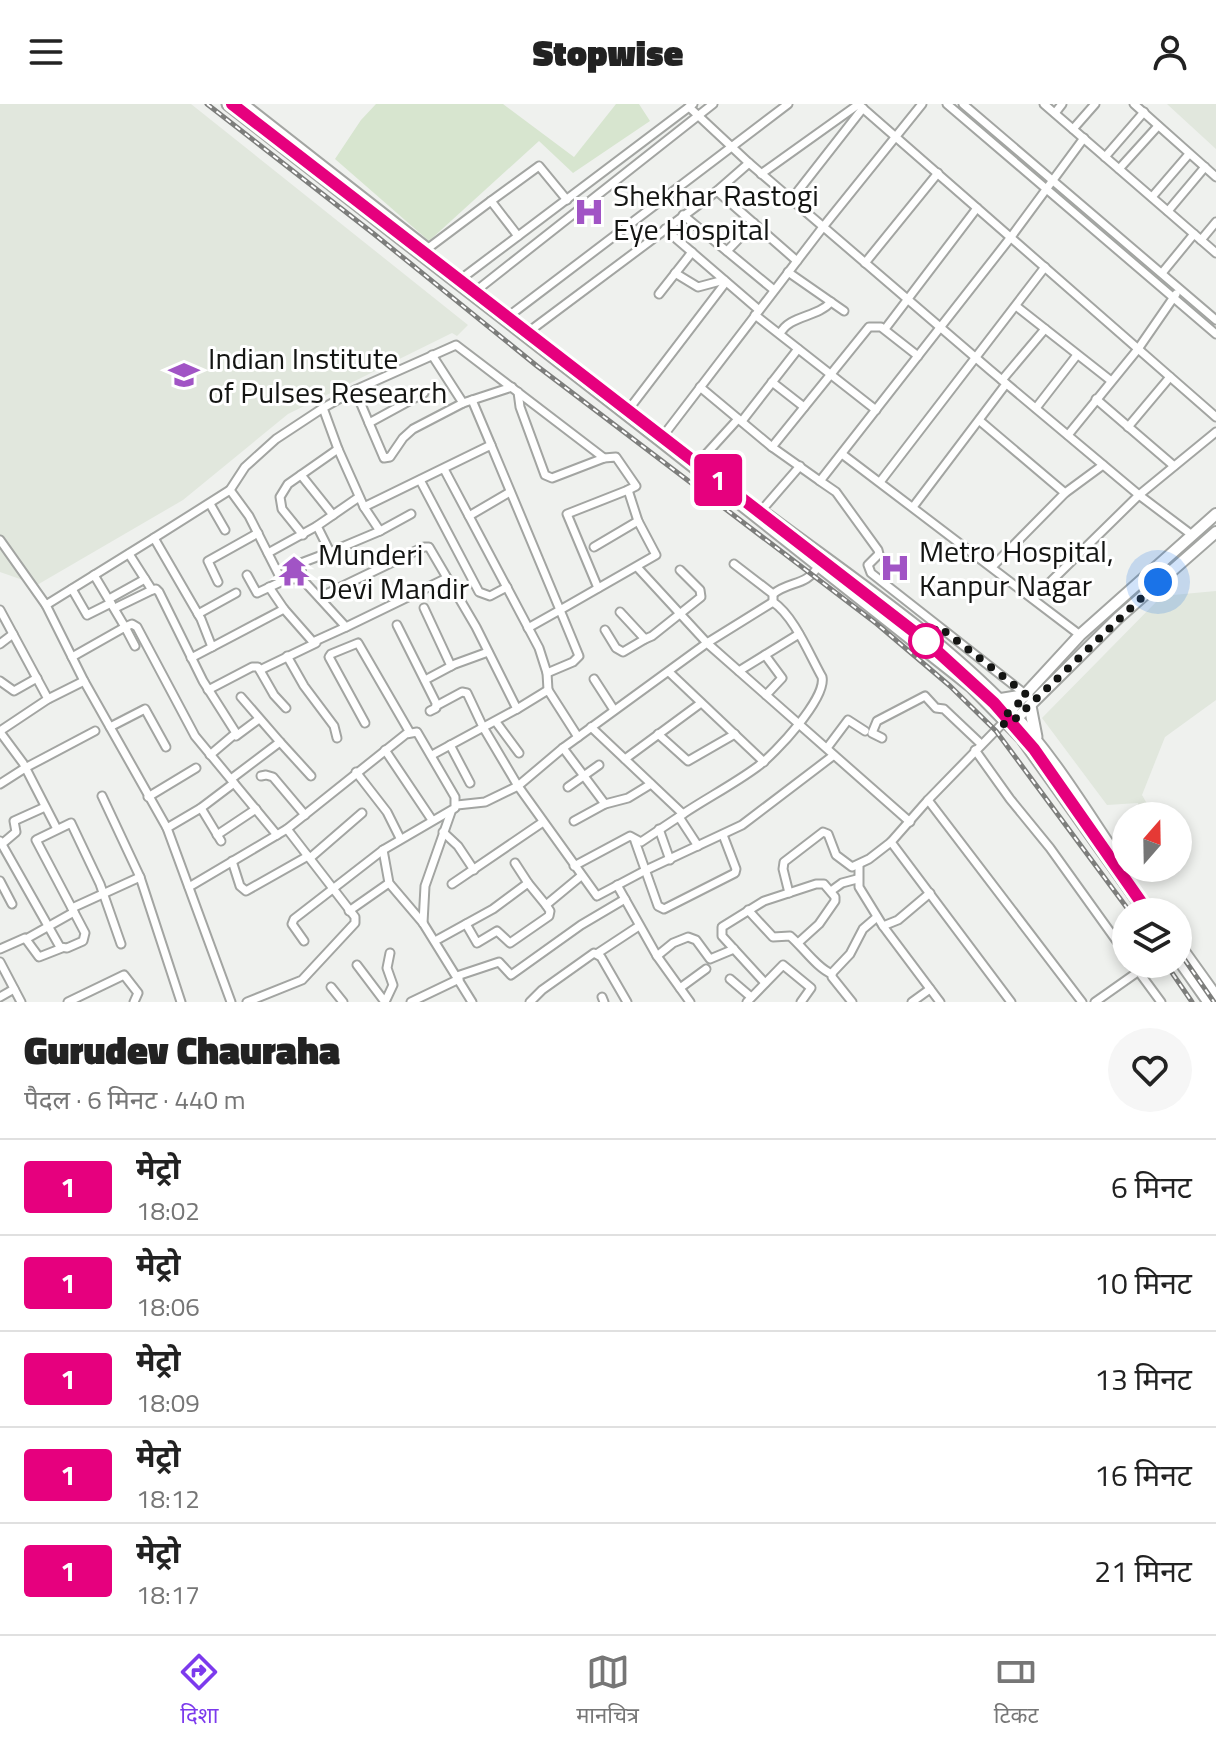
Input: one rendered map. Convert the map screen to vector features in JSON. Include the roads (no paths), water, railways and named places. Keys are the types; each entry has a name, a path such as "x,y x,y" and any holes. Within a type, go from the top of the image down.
{"highway":[{"path":"228,104 427,249 459,280"},
{"path":"242,104 819,565 930,635 998,700 1112,858"},
{"path":"508,317 531,330 661,438 761,511 876,603 1043,750"},
{"path":"998,700 1028,700 1034,729 1043,750 1112,857"},
{"path":"1192,964 1216,997"},
{"path":"1192,978 1209,1002"}],"main road":[{"path":"1028,700 1080,635 1216,514"},
{"path":"1009,719 1216,532"}],"street":[{"path":"475,292 713,104"},
{"path":"508,317 788,104"},
{"path":"661,438 922,104"},
{"path":"947,104 1216,334"},
{"path":"963,104 1216,320"},
{"path":"1044,104 1216,253"},
{"path":"1055,113 1062,104"},
{"path":"1073,129 1095,104"},
{"path":"1134,104 1216,177"},
{"path":"860,105 1216,417"},
{"path":"761,174 860,105"},
{"path":"791,200 860,105"},
{"path":"459,280 691,106 697,115 791,200 1103,465 1192,535"},
{"path":"1105,157 1144,112"},
{"path":"1119,169 1158,126"},
{"path":"820,481 1011,237 1084,138"},
{"path":"1152,197 1189,154"},
{"path":"531,330 717,191 749,163"},
{"path":"427,249 537,166 544,169 567,200"},
{"path":"1168,211 1205,167"},
{"path":"865,263 938,173"},
{"path":"717,191 797,261"},
{"path":"491,201 518,236"},
{"path":"885,329 977,208"},
{"path":"683,215 774,290"},
{"path":"1162,273 1216,222"},
{"path":"727,251 754,223"},
{"path":"665,229 780,334 876,410"},
{"path":"659,294 692,252"},
{"path":"880,482 1045,267"},
{"path":"788,272 844,311"},
{"path":"675,273 698,287 725,281"},
{"path":"629,409 725,281"},
{"path":"1068,435 1138,349 1180,289"},
{"path":"780,334 785,325 819,313 831,302"},
{"path":"1016,306 1110,380"},
{"path":"772,447 869,327 877,325 885,329 918,356"},
{"path":"913,507 980,421 1004,382 1045,329"},
{"path":"46,605 230,490 245,467 276,439 323,408 355,390 456,345 604,458"},
{"path":"698,463 740,420 798,349"},
{"path":"432,355 467,401 491,445 579,656 573,662 547,673"},
{"path":"1036,408 1077,355"},
{"path":"1128,427 1170,377"},
{"path":"772,382 804,407"},
{"path":"700,387 772,447 836,492 878,550 879,554 868,568 1028,700"},
{"path":"355,390 380,452 386,459 406,434 467,401 515,389"},
{"path":"515,389 547,477 616,457 636,486 567,514 598,588"},
{"path":"369,423 424,393"},
{"path":"1096,399 1174,466"},
{"path":"323,408 359,497 380,531"},
{"path":"980,421 1065,493"},
{"path":"1034,598 1139,495 1216,432"},
{"path":"364,507 491,445"},
{"path":"303,535 280,503 280,497 288,484 338,449"},
{"path":"842,454 1080,635"},
{"path":"992,567 1065,493 1103,465"},
{"path":"761,511 800,466"},
{"path":"444,469 539,648 547,673 548,690 578,737"},
{"path":"301,475 333,515"},
{"path":"420,480 479,592 490,596 507,587"},
{"path":"230,490 249,516 282,581"},
{"path":"528,628 656,555 638,521 628,490"},
{"path":"469,516 510,492"},
{"path":"268,553 303,535 359,497"},
{"path":"210,504 225,530"},
{"path":"346,627 302,579 301,563 380,531 411,514"},
{"path":"594,547 638,521"},
{"path":"317,526 330,552"},
{"path":"218,582 208,561 258,533"},
{"path":"154,538 198,614 212,647"},
{"path":"0,540 46,605 84,681 167,828 231,1002"},
{"path":"320,597 427,546 432,550 517,709"},
{"path":"129,554 152,590"},
{"path":"635,841 641,842 764,762 799,724 823,684 799,634 782,608 734,564"},
{"path":"423,923 425,886 443,832 457,805 485,802 518,786 591,727 790,584 805,582 819,565"},
{"path":"637,567 707,643 910,822"},
{"path":"605,630 616,648 623,652 681,614 701,594 680,570"},
{"path":"94,575 135,646"},
{"path":"247,575 257,593 282,581 302,579"},
{"path":"260,670 447,578"},
{"path":"112,603 145,579"},
{"path":"269,587 310,640 318,642"},
{"path":"876,603 889,587"},
{"path":"72,589 87,615 112,603 156,589 208,690 236,736"},
{"path":"198,614 236,593"},
{"path":"424,608 451,666"},
{"path":"191,658 284,609"},
{"path":"0,610 2,620 13,634 48,699"},
{"path":"620,612 645,639"},
{"path":"72,657 130,624 136,625 191,731 277,835"},
{"path":"397,625 425,680 433,708 466,692 518,786 597,896 753,819 834,755"},
{"path":"0,644 13,634"},
{"path":"739,671 799,634"},
{"path":"365,723 329,657 358,643 409,731"},
{"path":"425,680 488,652"},
{"path":"765,655 782,678 766,695"},
{"path":"287,656 304,686 334,726 337,738"},
{"path":"208,690 252,667 260,670 270,690 286,708"},
{"path":"669,672 764,762"},
{"path":"0,681 14,691 37,678"},
{"path":"594,679 614,710"},
{"path":"57,829 25,768 0,732 48,699 84,681"},
{"path":"432,755 496,722 548,690"},
{"path":"882,738 872,733 877,721 925,696 936,708 944,709 978,747 1010,799 1050,848 1112,934"},
{"path":"241,697 311,776"},
{"path":"625,759 701,703"},
{"path":"110,727 145,709 166,747"},
{"path":"210,755 259,719"},
{"path":"789,893 784,862 823,832 828,834 838,857 852,867 859,866 891,842 978,747 1009,719"},
{"path":"827,748 848,720 865,731"},
{"path":"496,722 519,753"},
{"path":"591,727 681,815 698,846"},
{"path":"0,784 95,731"},
{"path":"189,887 287,829 409,731 419,733 457,805"},
{"path":"658,734 688,761 735,734"},
{"path":"167,828 201,808 280,742"},
{"path":"450,745 470,783"},
{"path":"563,748 605,804"},
{"path":"385,750 432,820"},
{"path":"568,787 599,765"},
{"path":"148,797 196,768"},
{"path":"356,772 387,812 400,838"},
{"path":"261,776 273,777 305,815"},
{"path":"574,821 605,804 628,798 651,784"},
{"path":"102,796 140,877 181,1002"},
{"path":"928,800 1082,1002"},
{"path":"45,807 14,821 16,832 2,842 62,948"},
{"path":"201,808 219,838 256,809"},
{"path":"304,941 292,920 400,838 451,812"},
{"path":"232,861 240,886 246,891 309,857 362,813"},
{"path":"452,884 543,822"},
{"path":"26,939 39,957 80,943 85,937 36,840 72,824 104,894 121,944"},
{"path":"247,1002 302,980 356,920 287,829"},
{"path":"659,829 670,860"},
{"path":"443,832 458,846 474,870"},
{"path":"574,866 632,836 658,906 667,908 736,872 723,835"},
{"path":"891,842 1009,999 998,1002"},
{"path":"383,850 389,883 423,923 472,1002"},
{"path":"466,924 477,943 497,931 510,943 549,916 550,911 515,863"},
{"path":"859,866 859,887 883,926 940,1002"},
{"path":"546,905 581,876"},
{"path":"0,949 26,939 73,910 140,877"},
{"path":"831,891 842,883 857,879"},
{"path":"0,881 12,904"},
{"path":"349,911 389,883"},
{"path":"435,941 502,903 528,883"},
{"path":"765,983 722,936 721,929 764,901 824,884 835,898 834,903 819,924 798,943"},
{"path":"617,885 657,956 690,1002"},
{"path":"883,926 893,923 930,893"},
{"path":"411,1002 458,978 499,962 511,975 581,925 625,899"},
{"path":"748,910 773,937 788,935 798,943 822,970 832,974 852,1002"},
{"path":"832,974 850,954 863,929 877,917"},
{"path":"530,1002 588,956 598,953 639,926"},
{"path":"657,956 673,943 688,937 696,940 710,959 734,949"},
{"path":"357,965 385,1002 393,985 387,968 390,953"},
{"path":"598,953 627,1002"},
{"path":"0,962 21,1002"},
{"path":"730,979 749,1000 780,966 785,965 811,988 801,1002"},
{"path":"680,988 706,969"},
{"path":"68,1002 121,975 129,979 138,993 134,1002"},
{"path":"1095,1002 1124,978"},
{"path":"1143,978 1161,1002"},
{"path":"331,987 343,1002"},
{"path":"0,997 14,989"},
{"path":"912,1002 930,989"}],"railway":[{"path":"207,104 537,366 877,624 950,686 996,731 1120,898"},
{"path":"232,104 926,641 994,703 1034,749 1138,898"},
{"path":"1192,970 1214,1002"},
{"path":"1176,978 1192,1002"}],"metro line":[{"name":"1","path":"232,104 926,641 994,703 1034,749 1138,898"}],"place":[{"name":"Shekhar Rastogi Eye Hospital","path":"589,212"},
{"name":"Indian Institute of Pulses Research","path":"184,375"},
{"name":"Metro Hospital, Kanpur Nagar","path":"895,568"},
{"name":"Munderi Devi Mandir","path":"294,571"}]}
